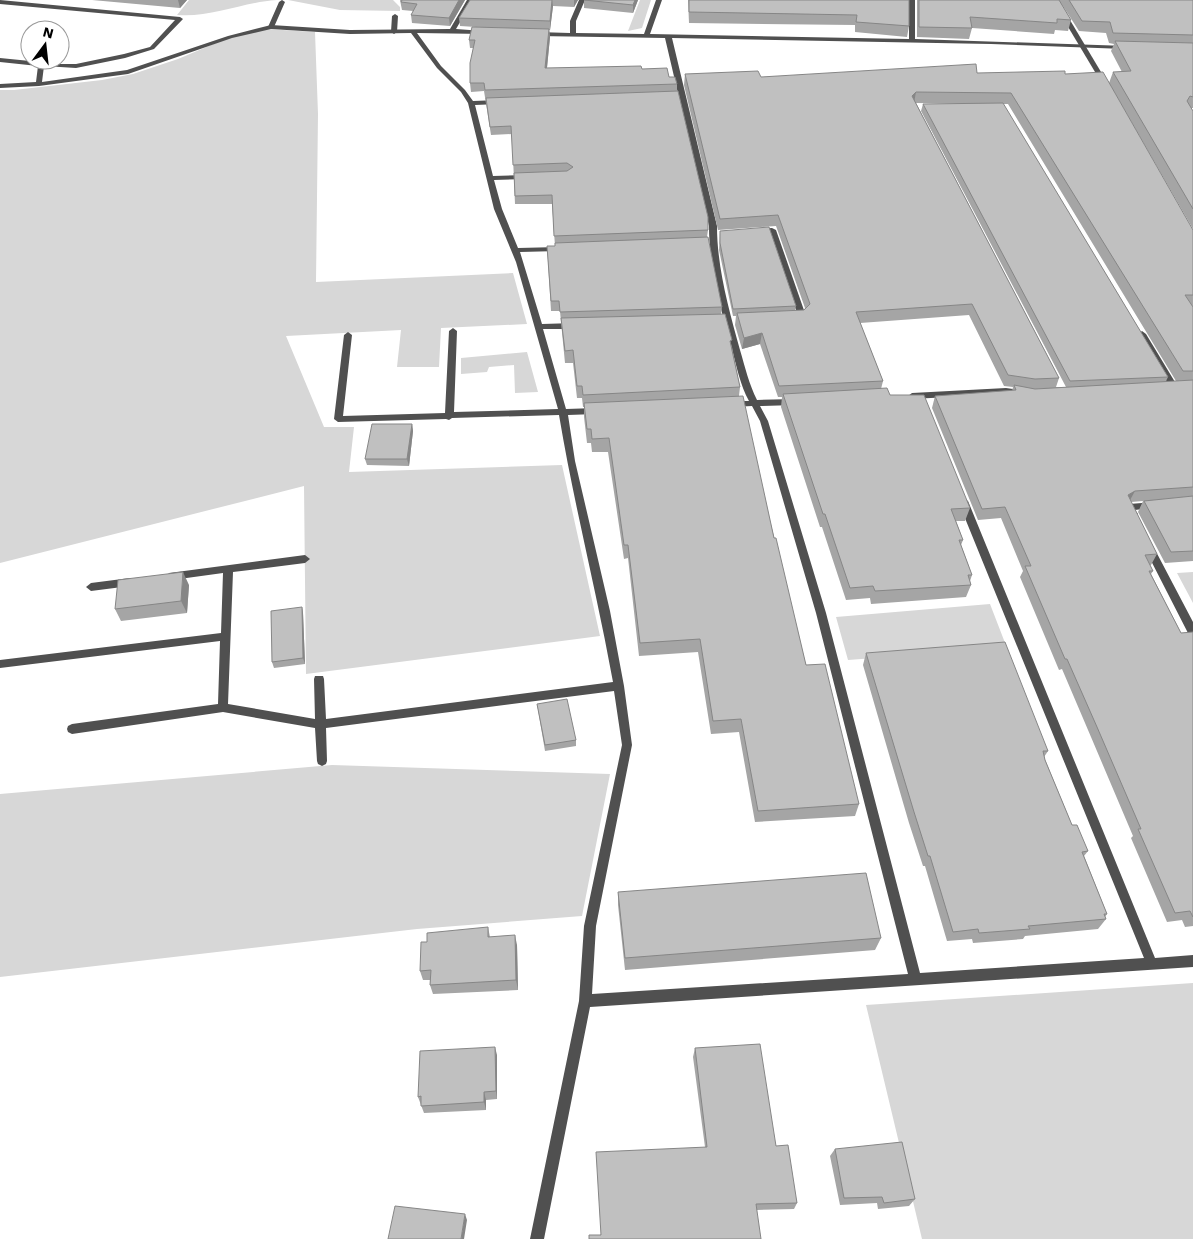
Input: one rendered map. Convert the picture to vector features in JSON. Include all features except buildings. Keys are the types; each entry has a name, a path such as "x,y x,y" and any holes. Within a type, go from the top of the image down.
{"street":[{"path":"452,31 470,0"},
{"path":"572,34 573,21 582,0"},
{"path":"647,35 659,0"},
{"path":"912,0 912,41"},
{"path":"1056,0 1110,92"},
{"path":"0,2 180,19 152,48 125,56 70,66"},
{"path":"271,26 282,2"},
{"path":"394,32 395,16"},
{"path":"0,86 39,84 128,72 230,37 271,26 329,31 452,31 489,33"},
{"path":"412,31 439,67 463,91 471,103 498,209 516,250 540,328 563,413 571,461 605,611 619,686 626,745 590,926 586,1001 537,1239"},
{"path":"528,34 647,35 1130,47"},
{"path":"668,36 713,234 712,243 728,321 747,389 764,421 821,613 915,978"},
{"path":"0,60 20,62"},
{"path":"39,84 40,70"},
{"path":"673,96 682,96"},
{"path":"471,103 510,102"},
{"path":"490,178 538,176"},
{"path":"752,231 772,230 802,316 784,317"},
{"path":"713,234 723,233"},
{"path":"702,243 712,243"},
{"path":"516,250 565,248"},
{"path":"718,321 737,320"},
{"path":"540,328 579,326"},
{"path":"1138,327 1174,387"},
{"path":"449,417 454,330"},
{"path":"348,335 338,420 601,411"},
{"path":"901,397 923,400 1006,391 1031,395"},
{"path":"725,404 801,402"},
{"path":"958,487 1152,964"},
{"path":"1138,524 1129,507 1166,504"},
{"path":"1146,541 1193,632"},
{"path":"159,578 305,559"},
{"path":"224,708 228,569"},
{"path":"91,587 140,580"},
{"path":"0,664 226,636"},
{"path":"319,679 322,761"},
{"path":"72,730 224,708 320,724 619,686"},
{"path":"586,1001 1193,961"}],"shaded area":[{"path":"189,0 277,0 202,14 177,15"},
{"path":"288,0 393,0 400,7 400,11 340,10"},
{"path":"640,0 651,0 642,28 628,31"},
{"path":"266,29 315,32 318,114 316,282 513,273 527,324 441,328 439,367 397,367 401,330 286,336 324,427 354,427 349,472 562,465 600,636 306,674 304,486 0,563 0,90 102,80 133,74 178,59 230,37"},
{"path":"527,352 538,392 515,393 514,365 489,367 487,372 461,374 461,358"},
{"path":"1193,572 1193,603 1177,573"},
{"path":"990,604 1007,648 848,660 836,617"},
{"path":"332,765 610,774 582,916 417,929 0,977 0,794"},
{"path":"1193,983 1193,1239 922,1239 866,1005"}]}
